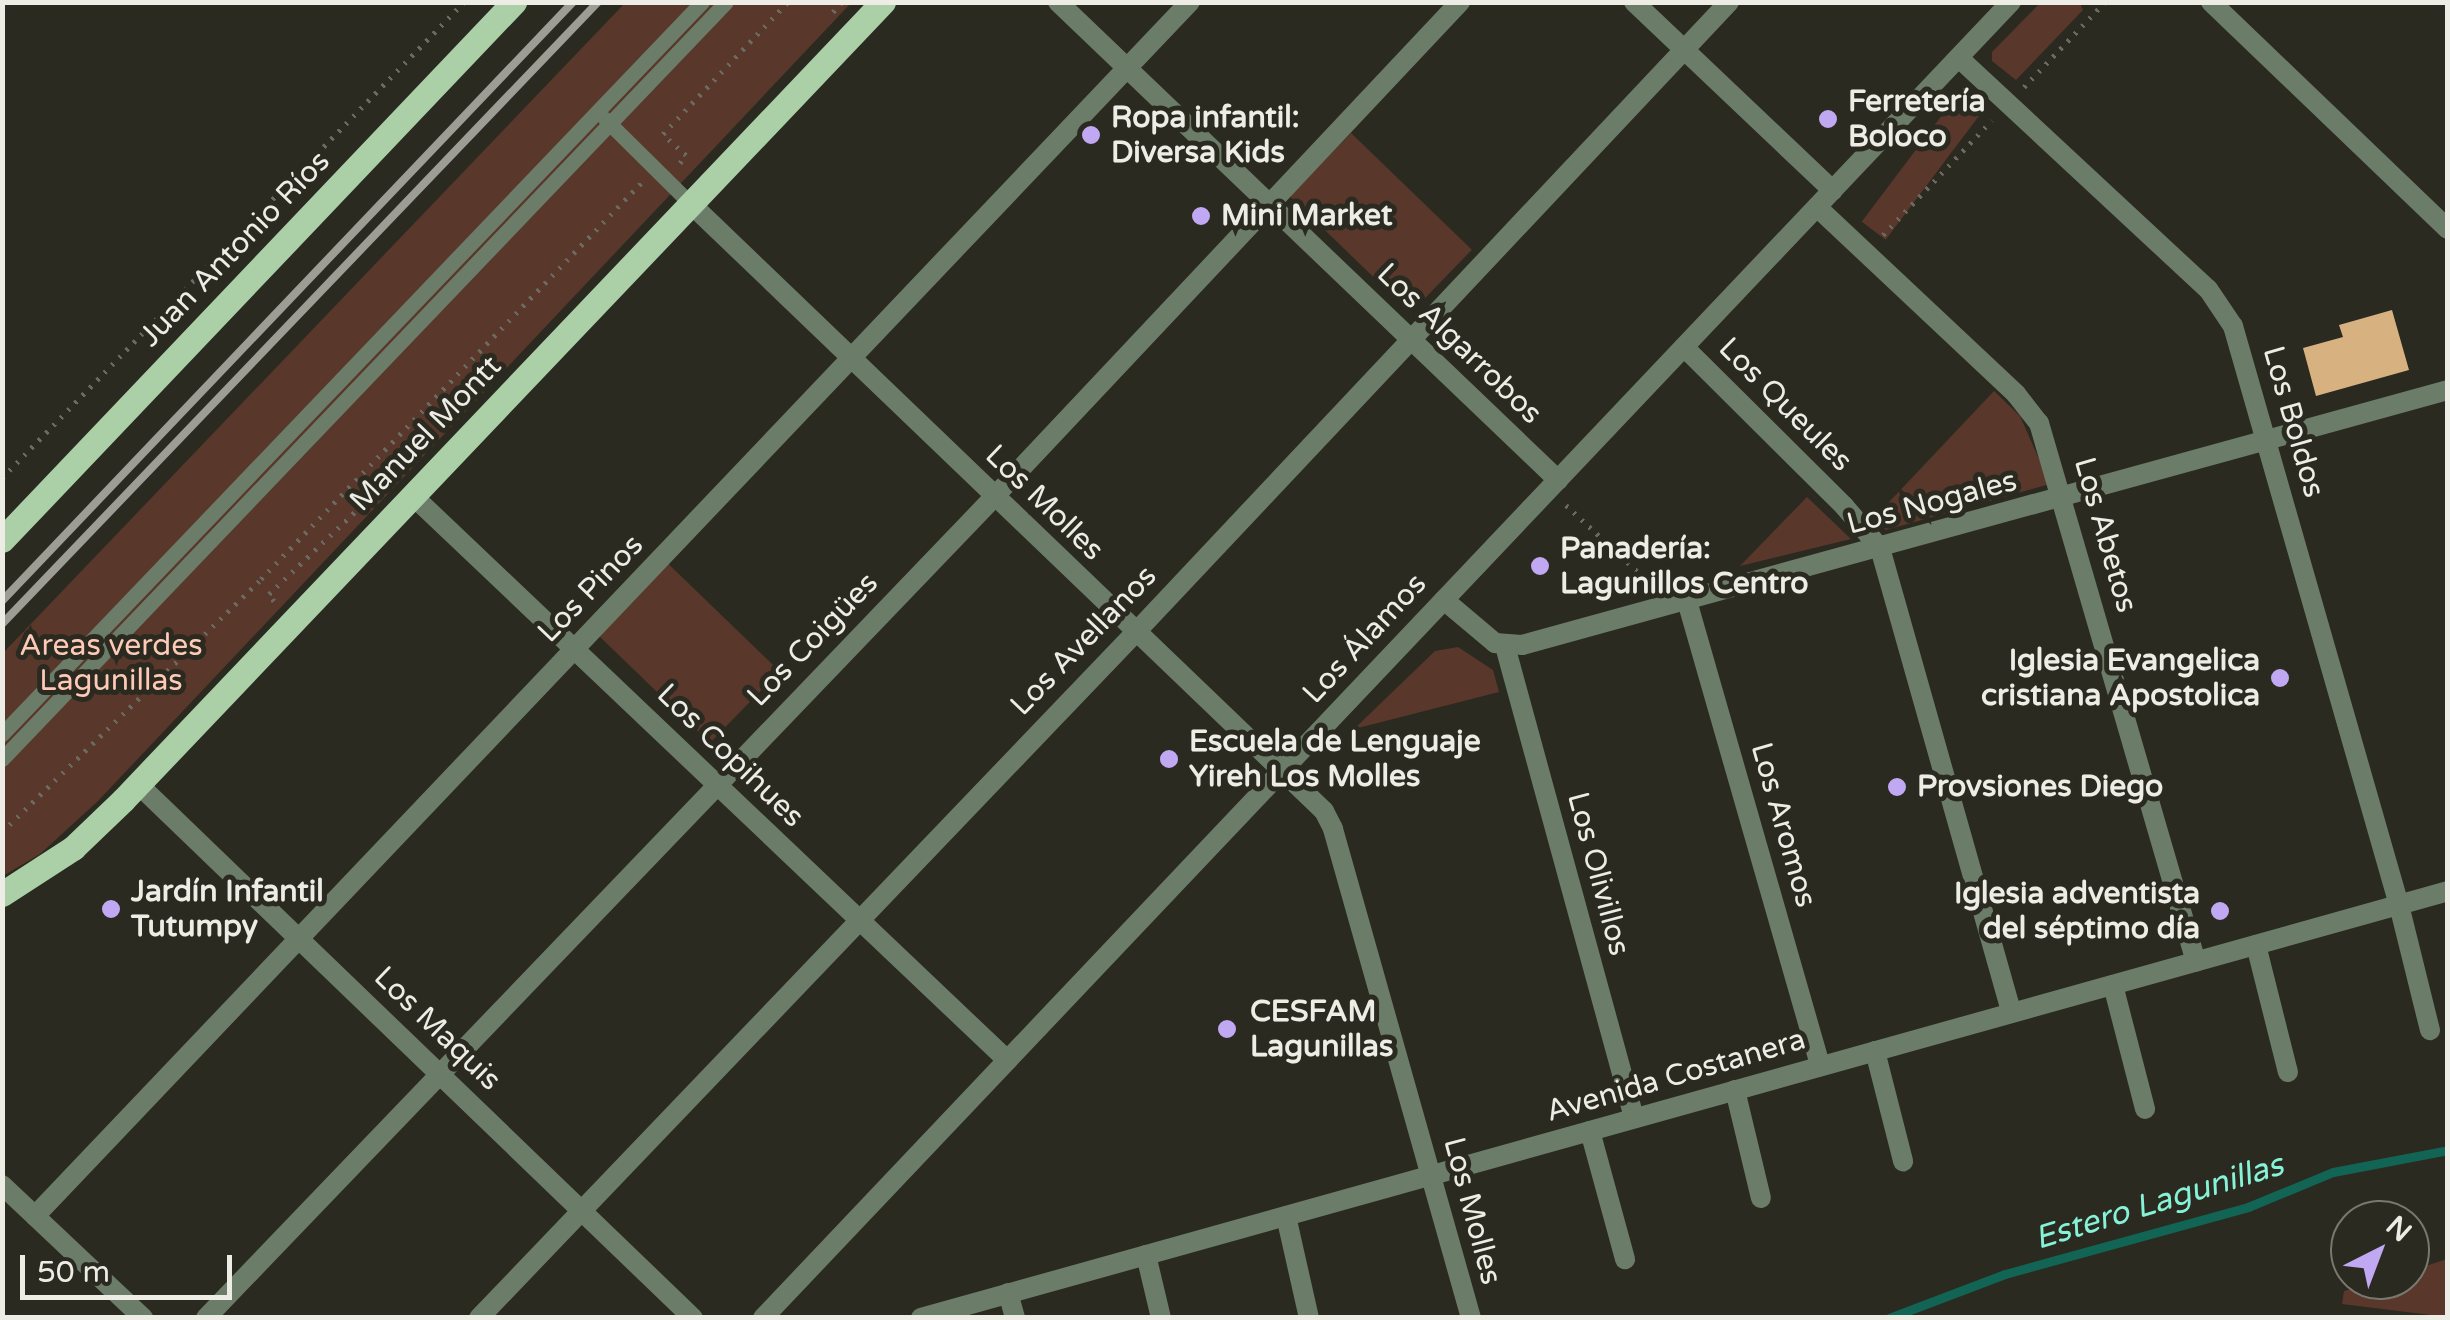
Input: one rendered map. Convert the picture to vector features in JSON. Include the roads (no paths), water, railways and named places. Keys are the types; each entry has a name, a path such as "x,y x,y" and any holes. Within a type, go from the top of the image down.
{"main road":[{"name":"Juan Antonio Ríos","path":"2,540 514,2"},
{"name":"Manuel Montt","path":"2,894 72,848 138,784 883,2"}],"street":[{"name":"Los Algarrobos","path":"1058,2 1410,338 1554,485"},
{"name":"Los Pinos","path":"35,1216 1190,2"},
{"name":"Los Coigües","path":"206,1318 715,783 994,497 1460,2"},
{"path":"1634,2 1832,191"},
{"name":"Los Avellanos","path":"480,1318 858,918 1136,632 1729,2"},
{"name":"Los Álamos","path":"763,1318 2011,2"},
{"path":"2211,2 2448,229"},
{"name":"Los Boldos","path":"1959,58 2218,301 2238,340 2399,905 2430,1030"},
{"name":"Los Molles","path":"691,204 1318,804 1333,829 1470,1318"},
{"name":"Los Abetos","path":"1817,208 2028,406 2046,440 2196,962"},
{"name":"Los Queules","path":"1684,348 1844,506 1880,548 2012,1013"},
{"name":"Los Nogales","path":"1505,646 1680,603 2448,390"},
{"name":"Los Copihues","path":"412,495 1007,1060"},
{"path":"1444,600 1480,633 1505,646"},
{"name":"Los Aromos","path":"1680,603 1820,1066"},
{"name":"Los Olivillos","path":"1505,646 1634,1118"},
{"name":"Los Maquis","path":"138,784 693,1318"},
{"name":"Avenida Costanera","path":"921,1318 2448,891"},
{"path":"2256,945 2288,1072"},
{"path":"2114,984 2145,1110"},
{"path":"1876,1051 1903,1160"},
{"path":"1735,1090 1761,1198"},
{"path":"1590,1131 1625,1258"},
{"path":"2,1186 144,1318"},
{"path":"1286,1216 1309,1318"},
{"path":"1146,1255 1161,1318"},
{"path":"1008,1293 1014,1318"}],"lane":[{"path":"2,734 702,2"},
{"path":"2,759 726,2"},
{"path":"597,112 691,204"}],"waterway":[{"name":"Estero Lagunillas","path":"1889,1318 2005,1274 2248,1207 2333,1172 2448,1150"}],"railway":[{"path":"2,601 573,2"},
{"path":"2,624 598,2"}],"place":[{"name":"Ferretería Boloco","path":"1828,119"},
{"name":"Ropa infantil: Diversa Kids","path":"1091,135"},
{"name":"Mini Market","path":"1201,216"},
{"name":"Panadería: Lagunillos Centro","path":"1540,566"},
{"name":"Iglesia Evangelica cristiana Apostolica","path":"2280,678"},
{"name":"Escuela de Lenguaje Yireh Los Molles","path":"1169,759"},
{"name":"Provsiones Diego","path":"1897,787"},
{"name":"Jardín Infantil Tutumpy","path":"111,909"},
{"name":"Iglesia adventista del séptimo día","path":"2220,911"},
{"name":"CESFAM Lagunillas","path":"1227,1029"}],"park label":[{"name":"Areas verdes Lagunillas","path":"111,663"}]}
